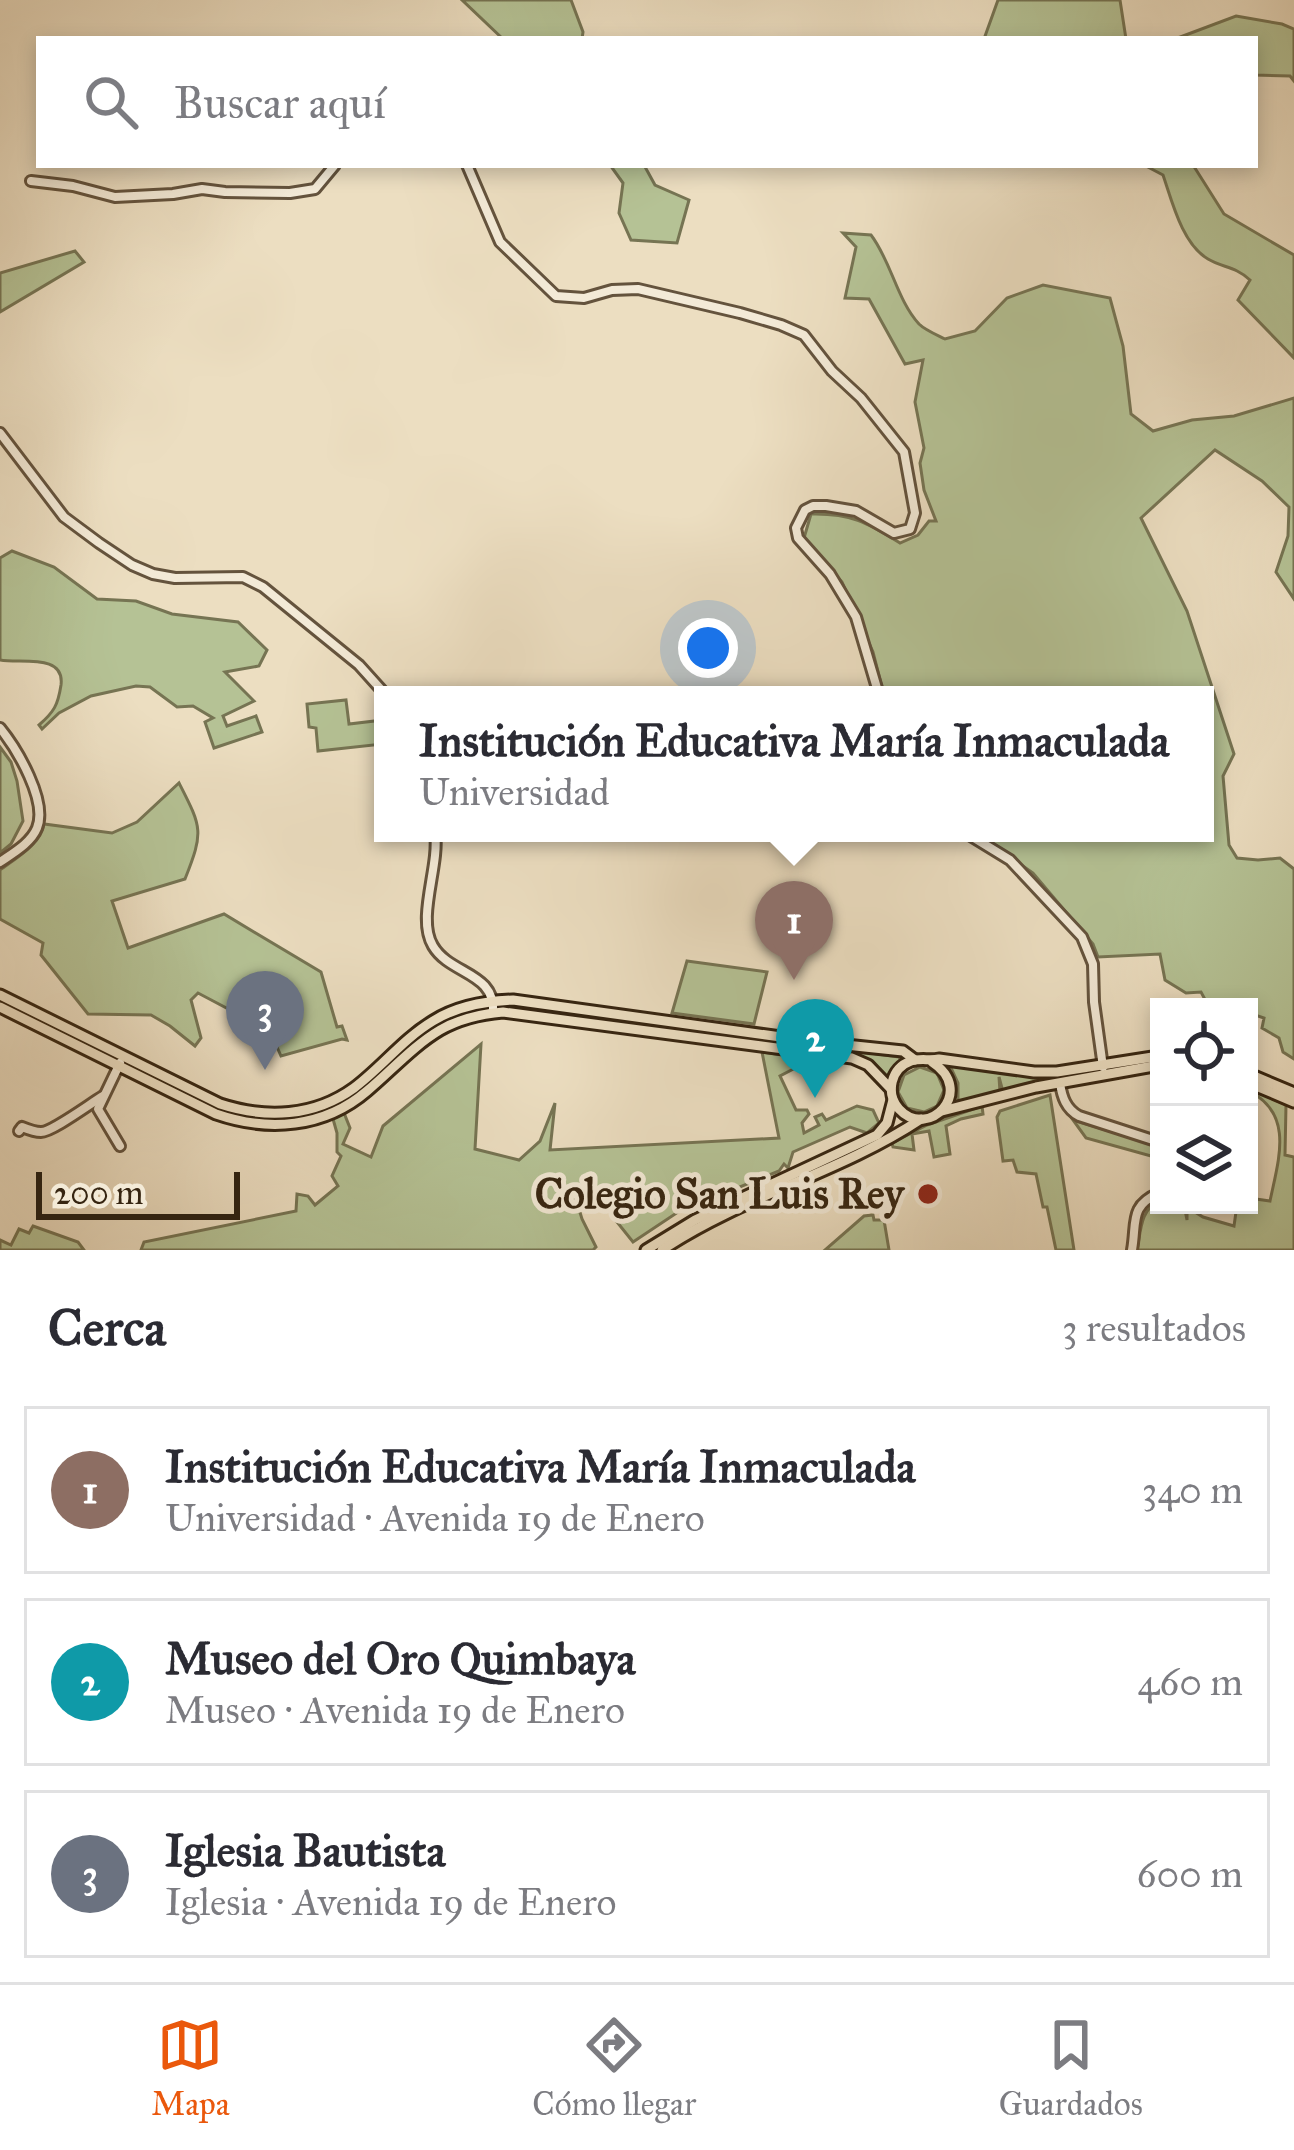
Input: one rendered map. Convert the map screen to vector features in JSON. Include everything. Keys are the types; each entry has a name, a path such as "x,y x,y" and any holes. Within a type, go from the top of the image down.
{"main road":[{"path":"0,995 232,1119 290,1125 314,1120 362,1096 437,1032 513,1000 903,1052 942,1068 950,1084 942,1111"},
{"path":"0,1007 121,1061"},
{"path":"494,1007 852,1058 868,1065 904,1114 921,1119"},
{"path":"932,1062 939,1059 1034,1072 1140,1064"},
{"path":"646,1250 694,1220 877,1135 886,1123 893,1077 915,1060"},
{"path":"662,1250 921,1119 1150,1062"},
{"path":"1258,1078 1294,1093"},
{"path":"1258,1087 1294,1102"}],"street":[{"path":"32,182 115,197 202,189 290,193 315,189 332,168"},
{"path":"467,168 500,242 556,296 584,298 638,289 781,325 804,335 895,439 904,452 915,512 910,529 894,533 856,511 814,506 805,510 796,528 798,538 830,574 856,617 876,686"},
{"path":"0,433 64,517 99,543 153,574 242,577 263,587 378,686"},
{"path":"0,728 22,760 40,810 39,825 31,838 0,862"},
{"path":"436,842 427,922 431,944 487,988 494,1007"},
{"path":"981,842 1010,860 1082,937 1093,964 1103,1067"},
{"path":"120,1146 98,1109 121,1061"},
{"path":"1060,1083 1070,1111 1078,1116 1150,1139"},
{"path":"20,1131 22,1127 43,1132 53,1129 104,1095"},
{"path":"1132,1250 1138,1208 1150,1198"}],"green space":[{"path":"462,0 571,0 583,32 582,36 500,36"},
{"path":"998,0 1120,0 1126,36 985,36"},
{"path":"1236,16 1282,24 1294,29 1294,81 1290,76 1258,75 1258,36 1183,36"},
{"path":"612,168 646,168 655,185 689,200 677,243 631,240 619,213 623,183"},
{"path":"1150,168 1195,168 1224,214 1294,255 1294,358 1238,300 1250,280 1213,262 1191,243 1163,175"},
{"path":"843,233 871,235 911,314 945,339 975,331 1007,298 1043,285 1110,298 1123,346 1131,414 1153,431 1192,420 1234,416 1294,398 1294,599 1276,572 1288,536 1289,507 1262,481 1215,450 1141,518 1187,611 1212,686 882,686 873,652 842,582 804,538 811,514 858,520 900,543 918,535 929,521 936,521 924,490 920,463 924,448 915,402 923,360 905,364 869,299 845,298 856,247"},
{"path":"75,251 84,262 0,312 0,273"},
{"path":"12,551 54,567 97,599 136,601 172,614 238,622 267,650 259,666 225,672 254,701 223,716 227,726 256,716 262,732 214,748 205,722 213,718 193,706 177,707 150,687 136,686 91,696 59,713 42,729 39,725 57,703 61,685 56,668 40,662 0,660 0,558"},
{"path":"1214,693 1234,754 1223,776 1229,845 1237,858 1280,858 1294,869 1294,1059 1283,1052 1279,1038 1262,1028 1258,998 1204,998 1201,992 1186,993 1165,980 1160,954 1098,957 1093,944 1033,873 989,842 1214,842"},
{"path":"346,700 349,724 374,721 374,745 318,751 307,704"},
{"path":"0,747 17,781 23,821 11,844 0,853"},
{"path":"179,783 196,820 195,850 185,879 112,901 128,948 224,914 321,972 337,1027 342,1026 347,1040 281,1056 270,1031 198,993 191,1000 201,1038 195,1046 151,1015 88,1014 41,955 43,943 0,919 0,870 33,844 44,824 112,833 137,822"},
{"path":"687,961 767,972 754,1024 672,1013"},
{"path":"500,1004 899,1057 901,1061 885,1078 852,1055 500,1008"},
{"path":"481,1044 475,1149 519,1160 540,1141 555,1103 550,1150 779,1138 762,1052 837,1063 814,1068 805,1063 780,1076 796,1110 809,1114 802,1123 804,1133 819,1125 815,1117 822,1114 826,1120 857,1106 873,1110 879,1123 867,1133 850,1127 793,1152 788,1168 784,1164 779,1171 678,1212 633,1242 613,1217 602,1189 574,1193 596,1247 593,1250 141,1250 144,1242 296,1211 297,1194 308,1196 315,1205 338,1186 332,1176 341,1156 333,1119 344,1113 350,1128 343,1144 371,1157 383,1126"},
{"path":"953,1064 1048,1077 1130,1066 1003,1092 999,1077 1000,1092 958,1103"},
{"path":"920,1067 937,1073 944,1090 937,1106 924,1112 907,1108 898,1092 904,1075"},
{"path":"1258,1092 1286,1105 1285,1155 1294,1157 1294,1250 1137,1250 1150,1209 1150,1214 1186,1214 1187,1220 1187,1214 1198,1214 1234,1226 1236,1214 1258,1214 1258,1199 1270,1201 1280,1138 1273,1112"},
{"path":"1050,1095 1074,1250 1056,1250 1036,1174 1017,1172 1013,1160 1003,1161 1000,1111"},
{"path":"982,1106 983,1114 946,1126 950,1154 934,1157 929,1131 912,1134 914,1150 893,1147 892,1143 927,1125"},
{"path":"1073,1120 1150,1143 1150,1156 1086,1138"},
{"path":"873,1215 874,1220 884,1220 889,1250 825,1250 864,1216"},
{"path":"33,1226 78,1242 84,1250 0,1250 0,1240 11,1245 19,1229 29,1233"}],"place":[{"name":"Institución Educativa María Inmaculada","path":"794,980"},
{"name":"Iglesia Bautista","path":"265,1070"},
{"name":"Museo del Oro Quimbaya","path":"815,1098"},
{"name":"Colegio San Luis Rey","path":"928,1194"}]}
